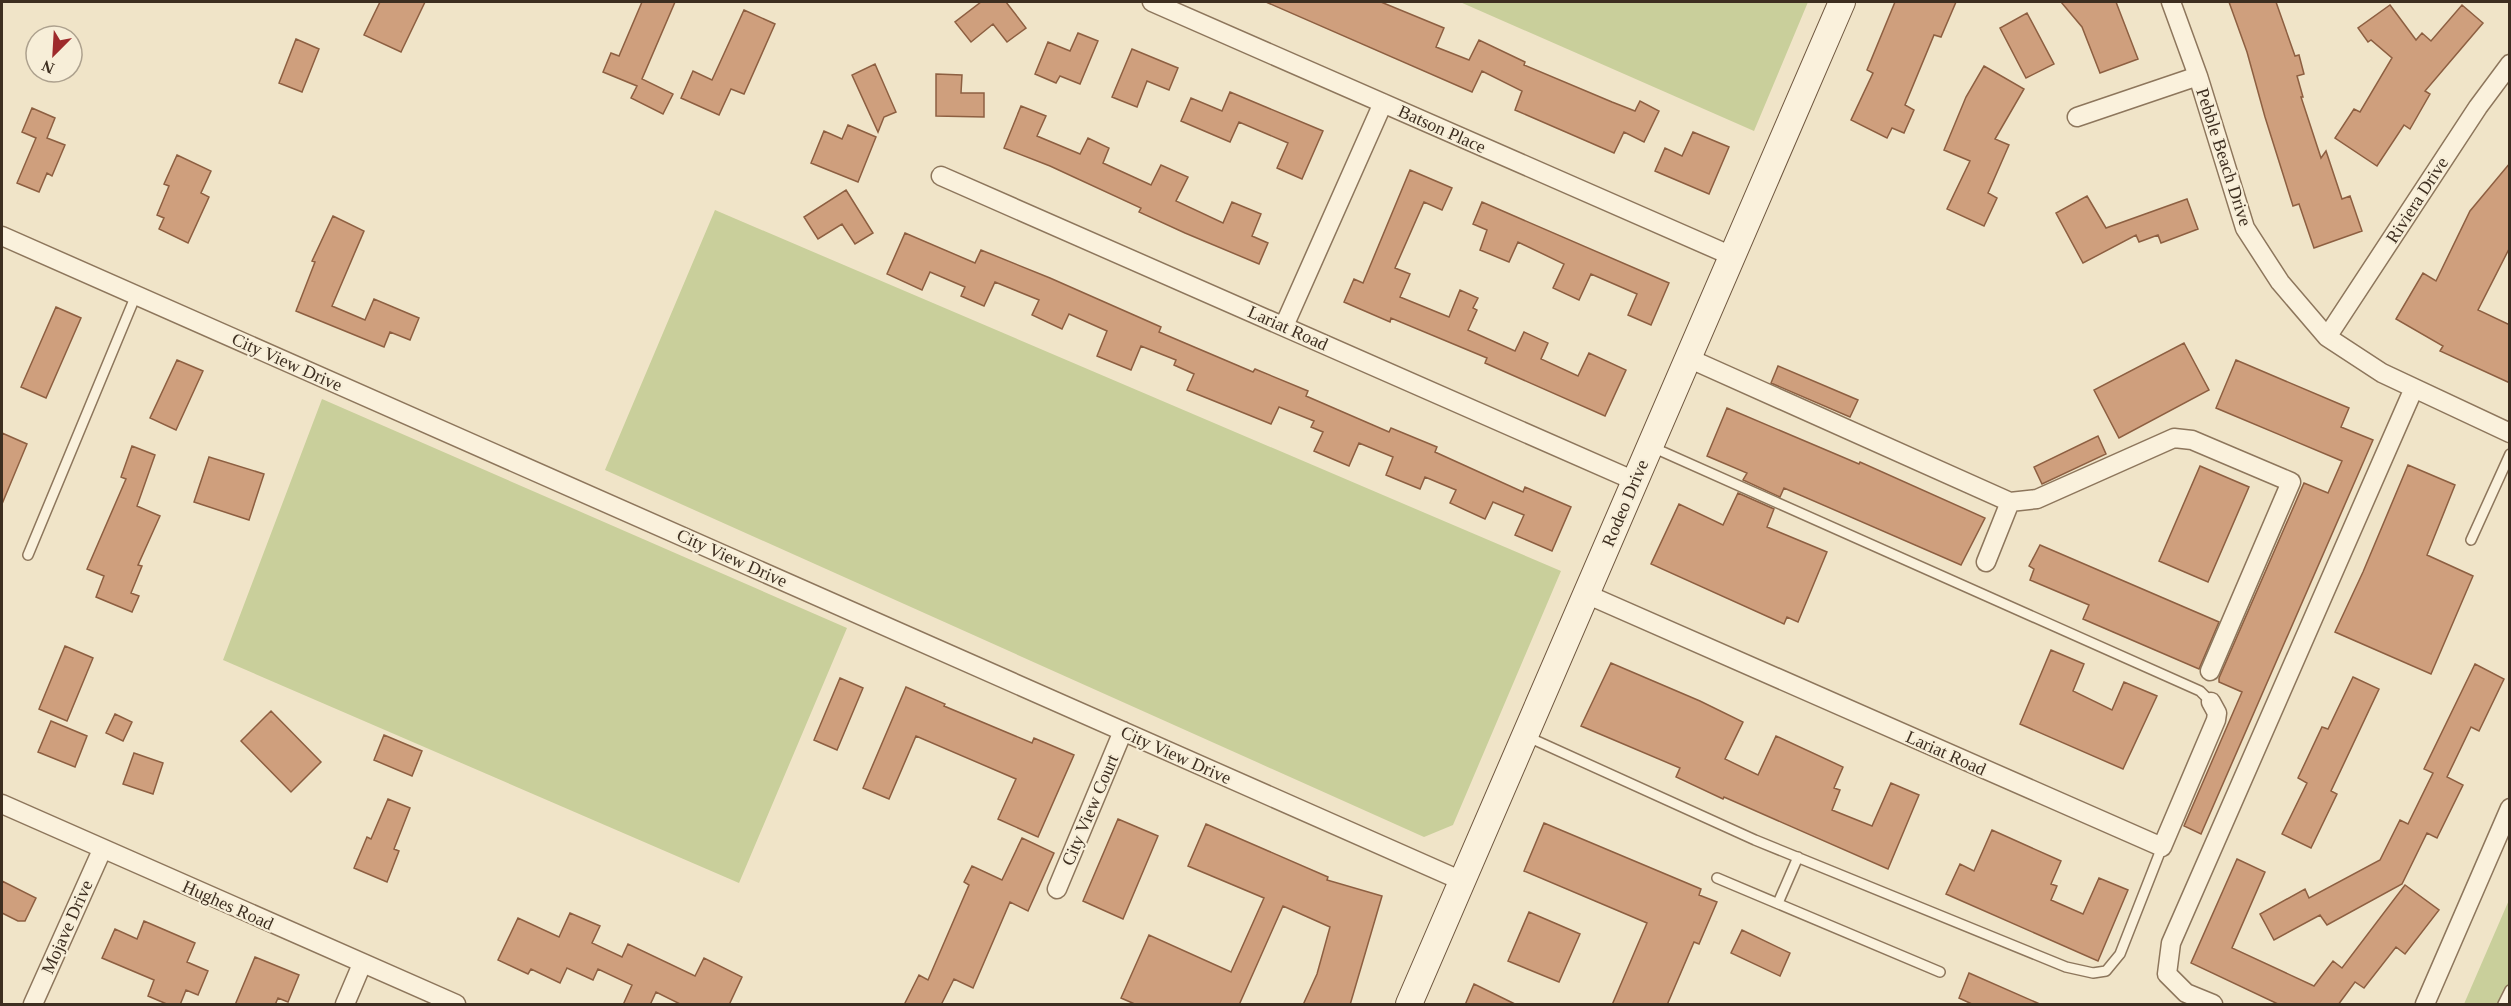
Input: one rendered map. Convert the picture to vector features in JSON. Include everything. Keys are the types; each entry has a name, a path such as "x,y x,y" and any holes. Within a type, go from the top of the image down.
{"street":[{"name":"Batson Place","path":"1152,2 1732,256"},
{"name":"Rodeo Drive","path":"1409,1005 1842,2"},
{"name":"Pebble Beach Drive","path":"2171,2 2198,76 2246,228 2280,282 2327,337 2382,373 2510,433"},
{"name":"Riviera Drive","path":"2327,337 2478,107 2510,64"},
{"path":"2077,117 2198,76"},
{"path":"1284,326 1383,103"},
{"name":"Lariat Road","path":"941,176 1635,481"},
{"name":"City View Drive","path":"2,236 1462,880"},
{"path":"1688,358 2010,502 2037,499 2174,438 2193,440 2291,482 2210,670"},
{"path":"2213,1005 2186,993 2167,974 2170,943 2414,388"},
{"path":"1986,562 2010,502"},
{"name":"Lariat Road","path":"1586,594 2162,847"},
{"path":"2162,847 2216,720 2217,713 2206,696"},
{"name":"City View Court","path":"1057,889 1124,731"},
{"name":"Hughes Road","path":"2,804 456,1005"},
{"path":"2425,1005 2510,808"},
{"name":"Mojave Drive","path":"33,1005 102,850"},
{"path":"345,1005 362,964"}],"lane":[{"path":"28,555 136,295"},
{"path":"1650,446 2206,696 2210,670"},
{"path":"2471,540 2510,454"},
{"path":"1525,735 1798,857 2066,967 2093,973 2106,971 2120,954 2162,847"},
{"path":"1778,903 1798,857"},
{"path":"1717,878 1940,972"},
{"path":"2503,1005 2510,990"}],"green space":[{"path":"1460,2 1808,2 1754,131"},
{"path":"715,210 1561,571 1453,825 1424,837 605,470"},
{"path":"322,399 847,628 739,883 223,660"},
{"path":"2509,900 2509,1004 2464,1004"}],"building":[{"path":"380,2 425,2 401,52 364,35"},
{"path":"642,2 675,2 642,79 673,94 663,114 631,98 637,86 603,72 611,53 619,56"},
{"path":"981,2 1006,2 1026,28 1007,42 993,24 971,42 955,22"},
{"path":"1266,2 1381,2 1444,28 1436,47 1469,60 1479,40 1525,62 1524,65 1612,102 1635,111 1640,101 1659,111 1644,142 1624,132 1614,153 1515,110 1522,91 1482,71 1472,92"},
{"path":"1895,2 1956,2 1941,37 1934,35 1905,105 1914,110 1904,133 1892,128 1887,138 1851,120 1873,73 1867,70"},
{"path":"2061,2 2116,2 2138,59 2100,73 2082,27"},
{"path":"2229,2 2276,2 2295,56 2299,55 2304,74 2297,76 2303,97 2301,97 2321,158 2326,151 2342,199 2350,196 2362,231 2314,248 2299,204 2293,206 2247,52"},
{"path":"2390,5 2416,40 2422,33 2431,41 2462,5 2483,23 2425,91 2430,94 2410,129 2404,125 2377,166 2335,138 2354,109 2360,112 2392,58 2371,40 2368,42 2358,28"},
{"path":"744,10 775,24 744,94 731,89 719,115 681,98 693,71 712,80"},
{"path":"2027,13 2054,64 2026,78 2000,28"},
{"path":"1078,33 1098,41 1080,84 1060,76 1056,83 1035,74 1048,42 1070,51"},
{"path":"296,39 319,49 302,92 279,83"},
{"path":"1132,49 1178,68 1169,90 1147,81 1137,107 1112,97"},
{"path":"875,64 896,112 884,117 878,132 852,75"},
{"path":"1984,66 2024,89 1995,139 2009,145 1988,193 1997,198 1984,226 1947,209 1970,161 1944,150 1966,97"},
{"path":"936,74 962,75 961,93 984,93 984,117 936,116"},
{"path":"1230,92 1323,131 1302,179 1277,168 1288,143 1239,122 1230,142 1181,121 1191,98 1222,111"},
{"path":"1021,106 1046,116 1037,136 1080,154 1088,138 1109,148 1103,163 1151,185 1161,165 1188,177 1176,201 1223,223 1232,202 1261,214 1252,236 1268,243 1259,264 1139,212 1141,208 1050,166 1004,148"},
{"path":"32,108 55,118 47,138 65,145 52,176 47,173 39,192 17,183 36,138 22,132"},
{"path":"848,125 876,137 858,182 811,163 824,131 842,139"},
{"path":"1693,132 1729,147 1709,194 1655,171 1665,148 1682,156"},
{"path":"177,155 211,171 201,193 209,197 188,243 159,229 164,218 157,215 169,186 164,184"},
{"path":"2510,163 2510,247 2478,310 2510,325 2510,383 2440,351 2443,346 2396,319 2423,273 2436,281 2470,211"},
{"path":"1410,170 1452,188 1442,210 1424,202 1395,268 1410,274 1400,297 1449,317 1460,290 1478,298 1473,308 1477,310 1468,330 1515,351 1524,332 1548,343 1541,359 1578,376 1589,353 1626,370 1605,416 1485,363 1487,358 1391,318 1390,322 1344,302 1354,279 1363,283"},
{"path":"846,190 873,233 855,244 842,224 818,239 804,217"},
{"path":"2087,196 2106,228 2187,199 2198,229 2161,243 2158,235 2139,242 2136,235 2083,263 2056,213"},
{"path":"1482,202 1669,283 1651,325 1628,315 1637,294 1591,274 1579,300 1553,288 1564,264 1518,242 1509,262 1480,250 1487,230 1473,224"},
{"path":"333,216 364,231 332,306 365,320 374,299 419,318 410,340 390,332 384,347 296,311 315,262 312,261"},
{"path":"905,233 975,263 981,250 1050,278 1161,327 1159,332 1253,372 1255,369 1308,391 1306,396 1389,432 1391,428 1437,447 1435,452 1523,492 1525,487 1571,507 1552,551 1515,535 1524,515 1493,502 1485,519 1450,503 1456,490 1425,477 1420,489 1386,475 1393,457 1359,443 1349,466 1314,451 1323,432 1311,427 1314,421 1279,407 1271,424 1187,390 1194,374 1174,365 1176,360 1141,346 1131,370 1097,356 1107,331 1069,314 1062,329 1032,315 1039,300 995,282 984,306 961,296 965,287 930,272 922,290 887,274"},
{"path":"56,307 81,318 46,398 21,387"},
{"path":"2184,343 2209,390 2119,438 2094,390"},
{"path":"177,360 203,371 176,430 150,418"},
{"path":"2236,360 2349,408 2341,427 2373,440 2201,834 2184,826 2242,692 2219,682 2219,678 2304,483 2328,493 2342,461 2216,408"},
{"path":"1778,366 1858,400 1850,417 1771,383"},
{"path":"1727,408 1859,464 1860,462 1985,518 1961,565 1784,488 1780,497 1743,480 1747,473 1707,456"},
{"path":"2,433 27,444 2,504"},
{"path":"2098,436 2106,454 2042,484 2034,467"},
{"path":"132,446 155,455 137,506 160,516 138,565 142,566 131,593 139,596 132,612 96,597 104,576 87,569 126,479 121,477"},
{"path":"209,457 264,474 249,520 194,502"},
{"path":"2408,465 2455,485 2427,555 2473,576 2431,674 2335,632"},
{"path":"2200,466 2249,487 2208,582 2159,561"},
{"path":"1738,493 1774,509 1767,527 1827,552 1798,622 1787,617 1784,624 1651,564 1679,504 1723,525"},
{"path":"2040,545 2219,622 2199,669 2083,619 2089,605 2030,580 2034,569 2029,566"},
{"path":"65,646 93,658 67,721 39,709"},
{"path":"2051,650 2084,664 2073,691 2112,710 2124,682 2157,696 2123,769 2020,724"},
{"path":"1611,663 1743,722 1725,759 1758,775 1776,736 1843,767 1834,788 1840,790 1832,810 1872,826 1891,783 1919,795 1888,869 1724,797 1723,799 1676,777 1680,768 1581,726"},
{"path":"2475,664 2504,679 2479,731 2471,727 2447,777 2463,785 2437,838 2427,833 2402,884 2327,925 2320,915 2274,940 2260,914 2305,889 2309,898 2380,860 2400,820 2408,824 2433,773 2424,769"},
{"path":"2353,677 2379,689 2331,791 2337,794 2311,848 2282,834 2307,783 2298,778 2322,727 2328,729"},
{"path":"840,678 863,688 837,750 814,740"},
{"path":"906,687 945,704 944,706 1032,743 1034,738 1074,755 1038,837 998,819 1016,779 916,736 889,799 863,788"},
{"path":"271,711 321,762 291,792 241,741"},
{"path":"115,714 132,722 123,741 106,733"},
{"path":"51,721 87,736 75,767 38,752"},
{"path":"384,735 422,751 412,776 374,760"},
{"path":"134,753 163,763 153,794 123,784"},
{"path":"388,799 410,808 394,849 399,851 387,882 354,868 367,837 371,839"},
{"path":"1118,819 1158,836 1123,919 1083,901"},
{"path":"1544,823 1701,889 1699,895 1717,902 1699,944 1694,942 1667,1005 1612,1005 1647,923 1524,871"},
{"path":"1206,824 1328,877 1327,880 1382,896 1350,1005 1303,1005 1317,974 1330,927 1283,906 1239,1005 1137,1005 1121,998 1149,935 1231,972 1264,898 1188,866"},
{"path":"1992,830 2061,861 2051,884 2057,886 2051,900 2083,914 2099,878 2128,890 2098,961 1946,894 1960,864 1974,871"},
{"path":"1022,838 1054,853 1028,911 1010,902 973,988 954,979 941,1005 904,1005 919,975 928,980 969,885 964,882 972,866 1002,880"},
{"path":"2237,859 2265,872 2232,948 2314,986 2333,961 2342,968 2405,885 2439,910 2405,954 2396,947 2364,988 2355,982 2338,1005 2280,1005 2191,963"},
{"path":"2,881 36,898 25,921 18,921 2,913"},
{"path":"1529,912 1580,934 1559,982 1508,961"},
{"path":"570,913 600,926 592,943 622,957 628,944 695,976 704,958 742,977 729,1005 682,1005 656,992 650,1005 623,1005 632,985 598,969 593,980 567,968 560,983 531,969 528,974 498,960 518,918 559,937"},
{"path":"144,921 195,943 187,962 208,971 198,995 186,990 180,1005 169,1005 148,996 154,980 102,958 115,929 137,939"},
{"path":"1742,930 1790,953 1780,976 1731,953"},
{"path":"255,957 299,975 288,1002 278,998 275,1005 235,1005"},
{"path":"1969,973 2042,1005 1974,1005 1959,998"},
{"path":"1474,984 1517,1005 1465,1005"}]}
